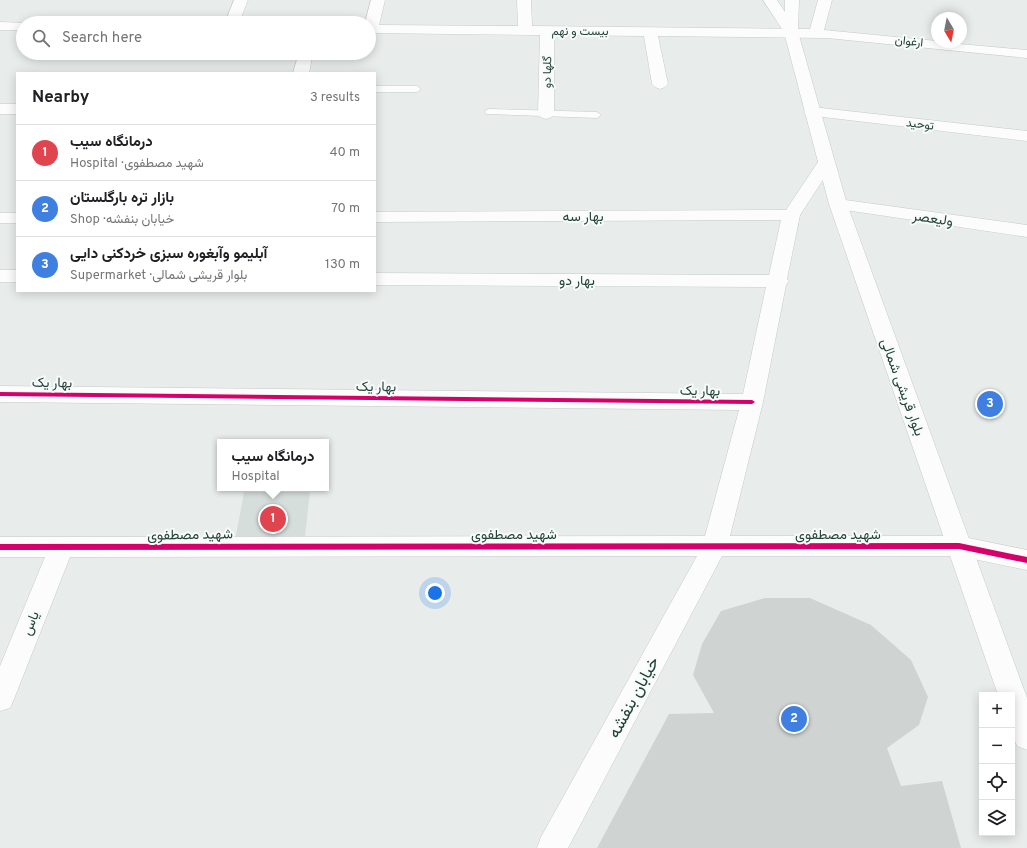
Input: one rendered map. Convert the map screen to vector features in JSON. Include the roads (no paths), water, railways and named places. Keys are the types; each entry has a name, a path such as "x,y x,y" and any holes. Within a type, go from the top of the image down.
{"street":[{"path":"235,16 241,0"},
{"path":"374,16 378,0"},
{"path":"524,0 525,30"},
{"name":"بلوار قریشی شمالی","path":"770,0 791,32"},
{"name":"بلوار قریشی شمالی","path":"792,0 791,32 838,204 1027,737"},
{"path":"816,33 825,0"},
{"path":"2,30 16,27"},
{"name":"بیست و نهم","path":"376,29 791,32"},
{"name":"گلها دو","path":"546,114 547,30"},
{"path":"650,31 660,84"},
{"name":"ارغوان","path":"791,32 891,39 1027,54"},
{"path":"301,72 304,60"},
{"path":"0,109 16,109"},
{"name":"توحید","path":"812,112 1027,136"},
{"path":"791,215 826,163"},
{"name":"ولیعصر","path":"838,204 1027,231"},
{"name":"بهار سه","path":"376,216 791,215"},
{"name":"خیابان بنفشه","path":"552,848 715,546 752,402 779,281 791,215"},
{"path":"0,218 16,218"},
{"path":"0,276 16,276"},
{"name":"بهار دو","path":"376,279 779,281"},
{"name":"بهار یک","path":"0,394 752,402"},
{"name":"شهید مصطفوی","path":"0,547 960,546 1027,560"},
{"name":"یاس","path":"0,698 61,548"}],"lane":[{"path":"376,89 417,88"},
{"path":"488,112 597,115"}],"place":[{"name":"آبلیمو وآبغوره سبزی خردکنی دایی","path":"990,404"},
{"name":"درمانگاه سیب","path":"273,519"},
{"name":"بازار تره بارگلستان","path":"794,719"}]}
